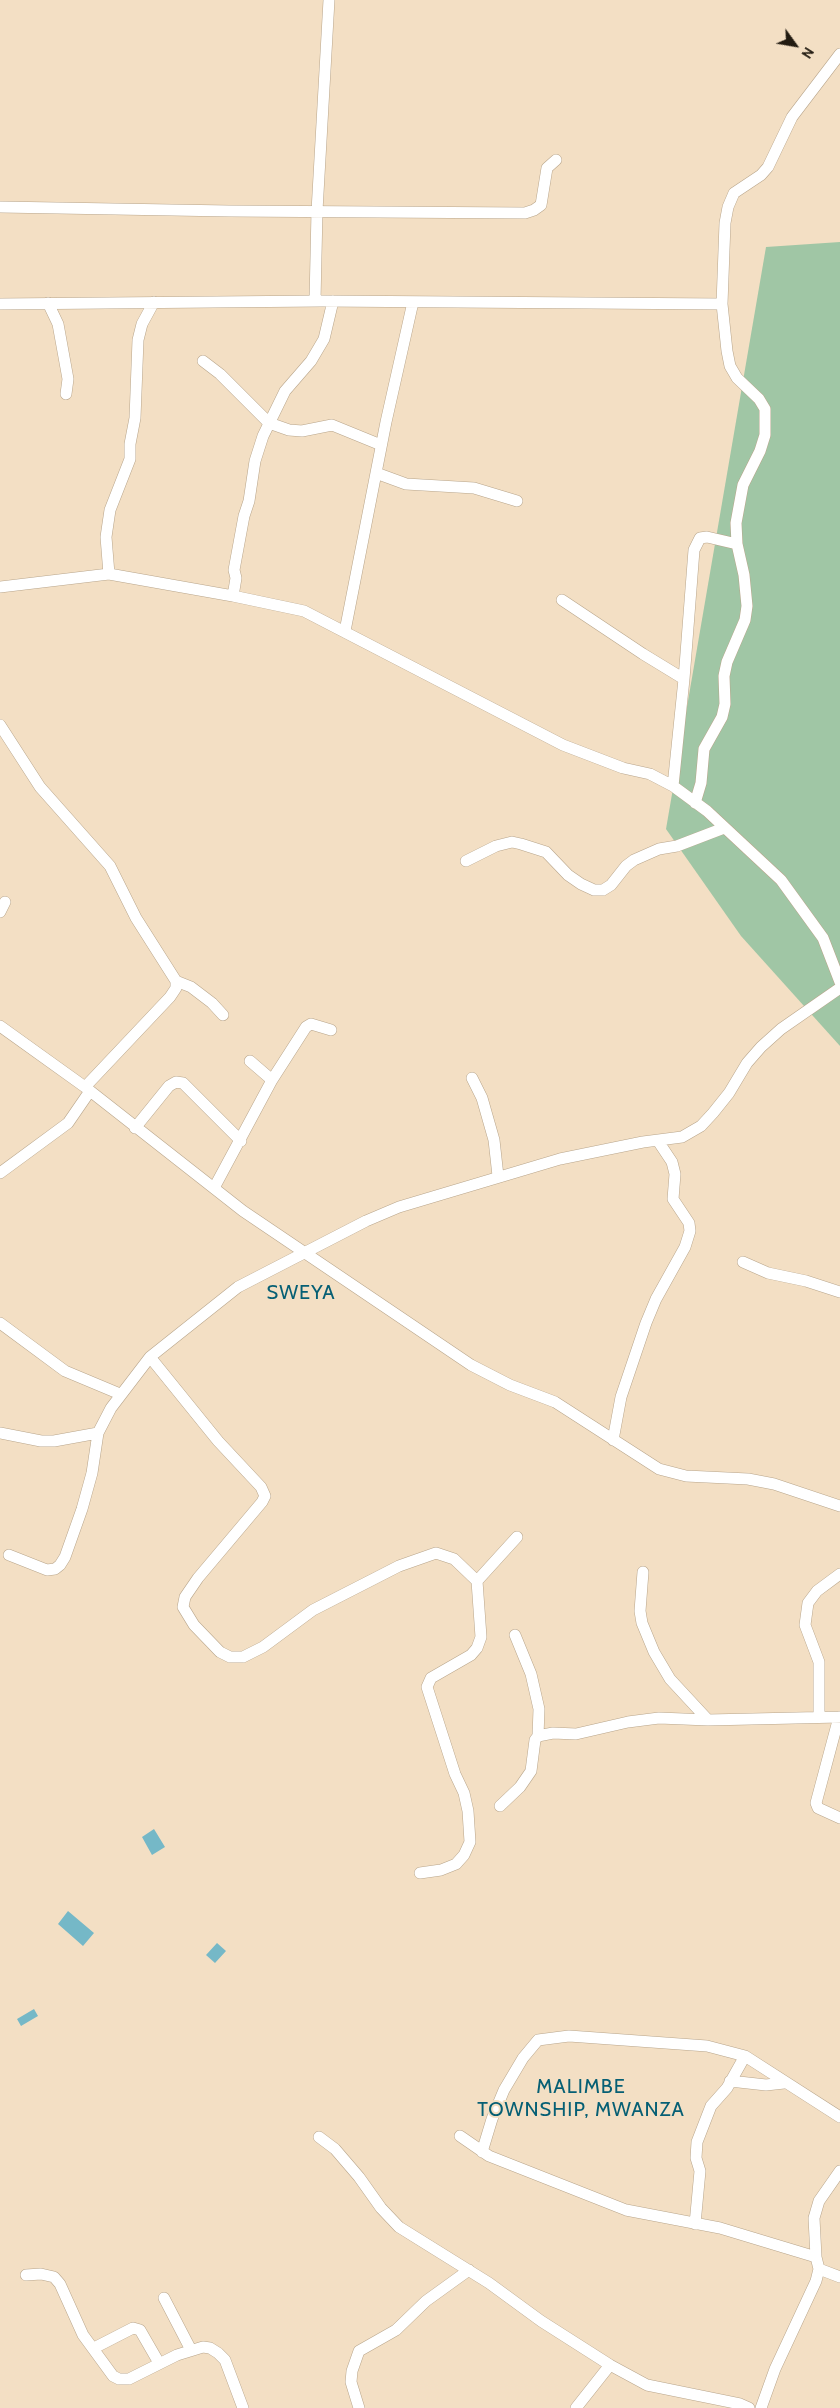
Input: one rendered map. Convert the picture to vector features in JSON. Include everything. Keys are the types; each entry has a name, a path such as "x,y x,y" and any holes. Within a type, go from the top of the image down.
{"street":[{"path":"315,301 317,211 329,0"},
{"path":"695,803 702,777 704,749 722,717 725,704 724,676 727,662 746,613 744,575 737,544 736,523 743,485 760,451 765,435 765,409 759,399 737,378 730,366 722,304 725,223 728,207 734,193 761,175 768,167 792,117 840,54"},
{"path":"0,207 524,213 534,210 541,205 547,168 556,160"},
{"path":"0,304 315,301 722,304"},
{"path":"109,574 106,537 110,510 130,459 135,409 138,340 142,324 154,302"},
{"path":"233,596 236,578 234,570 255,462 269,423 286,391 311,361 324,339 333,302"},
{"path":"345,631 381,445 413,302"},
{"path":"48,303 58,324 68,379 66,394"},
{"path":"202,361 220,374 269,423 289,430 302,431 332,425 381,445"},
{"path":"376,473 406,484 474,488 517,502"},
{"path":"673,786 696,542 700,538 707,537 737,544"},
{"path":"0,587 109,574 233,596 304,612 345,631 401,664 490,706 563,745 623,768 650,774 673,786 718,820 724,828 781,880 823,938 840,982"},
{"path":"562,600 684,679"},
{"path":"0,725 40,787 110,866 136,918 176,981 176,988 170,997 87,1089 68,1122 0,1173"},
{"path":"466,861 496,846 512,842 522,844 546,852 568,875 581,884 594,890 603,890 611,885 626,866 634,860 659,849 677,846 724,828"},
{"path":"176,981 191,986 212,1002 223,1015"},
{"path":"9,1555 47,1570 55,1569 60,1565 65,1557 82,1509 92,1473 98,1433 120,1394 150,1357 238,1287 366,1221 399,1207 560,1159 643,1142 658,1142 682,1137 701,1126 729,1094 747,1063 781,1029 840,988"},
{"path":"214,1188 241,1141 272,1080 306,1027 311,1024 331,1030"},
{"path":"0,1026 87,1089 243,1211 471,1365 510,1385 554,1402 576,1414 612,1440 659,1469 686,1476 748,1479 774,1484 840,1506"},
{"path":"250,1061 272,1080"},
{"path":"472,1078 482,1098 494,1140 498,1176"},
{"path":"135,1128 169,1086 176,1082 183,1083 241,1141"},
{"path":"612,1440 621,1397 646,1323 656,1299 685,1247 690,1231 688,1223 672,1198 675,1174 672,1162 658,1142"},
{"path":"743,1262 768,1273 806,1281 840,1292"},
{"path":"0,1322 65,1371 120,1394"},
{"path":"150,1357 208,1430 261,1487 265,1496 198,1578 185,1597 183,1607 194,1625 220,1652 230,1657 243,1657 263,1647 313,1610 399,1566 436,1552 454,1559 478,1581 481,1637 477,1648 471,1655 431,1678 427,1687 455,1774 464,1793 468,1811 470,1842 464,1855 456,1864 441,1870 420,1873"},
{"path":"0,1433 47,1441 65,1440 98,1433"},
{"path":"478,1581 517,1537"},
{"path":"643,1572 641,1617 654,1652 670,1679 708,1720"},
{"path":"819,1716 819,1662 805,1625 808,1603 817,1591 840,1574"},
{"path":"500,1806 520,1787 531,1770 535,1740 538,1736 539,1709 531,1674 515,1635"},
{"path":"538,1736 553,1733 576,1734 628,1722 658,1718 708,1720 839,1717 816,1804 818,1808 840,1818"},
{"path":"482,2152 492,2119 504,2090 523,2058 538,2040 569,2036 707,2046 745,2056 765,2067 784,2083 840,2117"},
{"path":"695,2224 700,2172 696,2158 697,2142 711,2106 730,2081 745,2056"},
{"path":"730,2081 766,2085 784,2083"},
{"path":"460,2136 482,2152 583,2195 626,2210 720,2228 817,2263 840,2277"},
{"path":"319,2137 336,2149 381,2208 399,2227 469,2270 610,2365 647,2385 740,2404 749,2408"},
{"path":"761,2408 775,2370 811,2295 817,2263 814,2218 819,2201 840,2171"},
{"path":"359,2408 351,2382 352,2371 359,2351 396,2330 426,2301 469,2270"},
{"path":"26,2275 41,2274 54,2277 60,2284 82,2335 94,2348 106,2368 119,2379 129,2379 159,2363 203,2347 218,2353 225,2360 243,2408"},
{"path":"164,2298 191,2350"},
{"path":"94,2348 133,2328 140,2330 159,2363"},
{"path":"576,2408 610,2365"}],"green space":[{"path":"840,242 840,1046 741,936 666,829 766,247"}],"water":[{"path":"154,1829 165,1847 152,1855 142,1837"},
{"path":"68,1911 94,1933 83,1946 58,1924"},
{"path":"217,1943 226,1951 215,1963 206,1955"},
{"path":"34,2009 38,2016 21,2026 17,2019"}],"district":[{"name":"SWEYA","path":"301,1293"},
{"name":"MALIMBE TOWNSHIP, MWANZA","path":"581,2098"}]}
